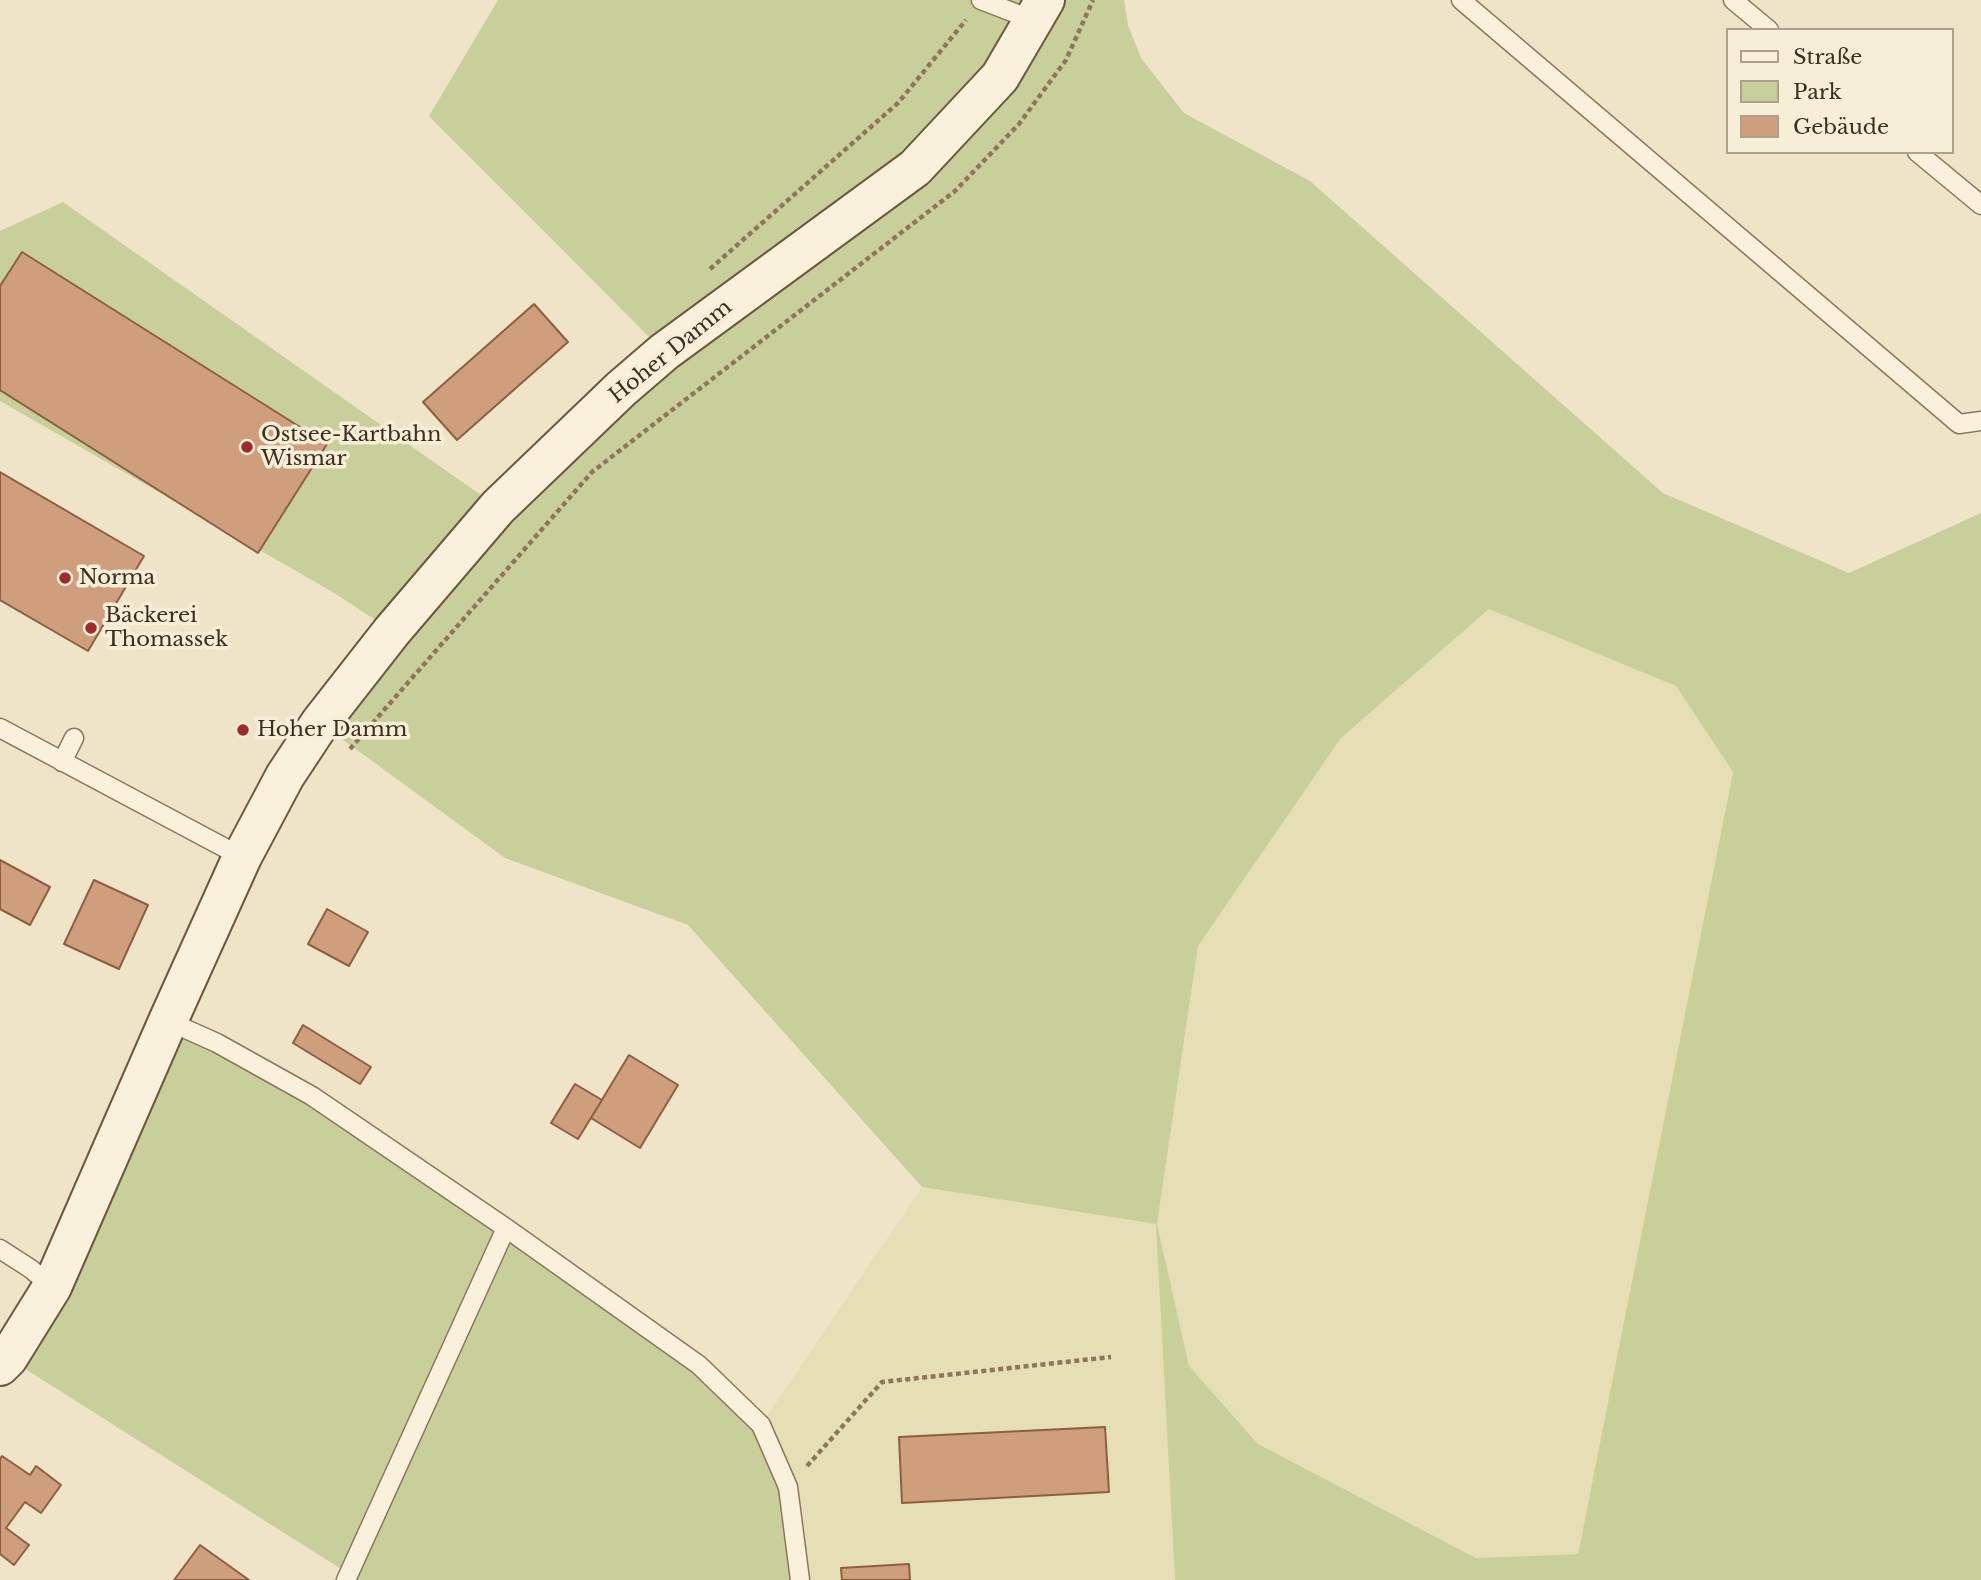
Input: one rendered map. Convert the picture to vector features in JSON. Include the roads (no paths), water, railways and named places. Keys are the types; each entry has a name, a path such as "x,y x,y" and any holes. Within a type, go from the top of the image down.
{"main road":[{"name":"Hoher Damm","path":"0,1366 8,1358 52,1287 167,1021 242,857 285,776 320,723 392,631 498,507 621,389 664,352 915,169 1000,77 1039,10"}],"lane":[{"path":"981,0 1039,10"},
{"path":"1461,0 1959,425 1981,421"},
{"path":"1733,0 1767,28"},
{"path":"1919,154 1981,205"},
{"path":"0,728 242,857"},
{"path":"62,762 74,738"},
{"path":"167,1021 218,1043 312,1096 506,1228 699,1365 761,1425 788,1487 800,1580"},
{"path":"346,1580 506,1228"},
{"path":"0,1249 31,1269 52,1287"}],"place":[{"name":"Ostsee-Kartbahn Wismar","path":"247,447"},
{"name":"Norma","path":"65,578"},
{"name":"Bäckerei Thomassek","path":"91,628"},
{"name":"Hoher Damm","path":"243,730"}]}
